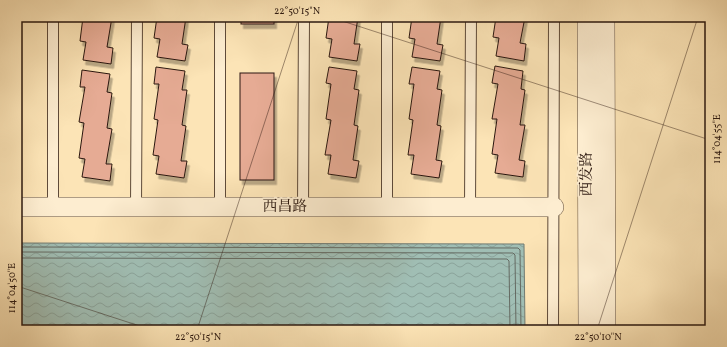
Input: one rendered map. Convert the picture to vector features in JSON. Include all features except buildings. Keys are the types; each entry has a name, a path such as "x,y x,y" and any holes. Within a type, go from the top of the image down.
{"street":[{"name":"西发路","path":"587,17 588,330"},
{"name":"西发路","path":"605,17 606,330"},
{"name":"西昌路","path":"17,207 554,207"}],"lane":[{"path":"52,207 53,17"},
{"path":"136,207 137,17"},
{"path":"220,17 220,207"},
{"path":"303,207 304,17"},
{"path":"387,17 387,207"},
{"path":"470,207 471,17"},
{"path":"553,330 554,17"}],"water":[{"path":"17,243 524,244 525,330 17,330"}]}
